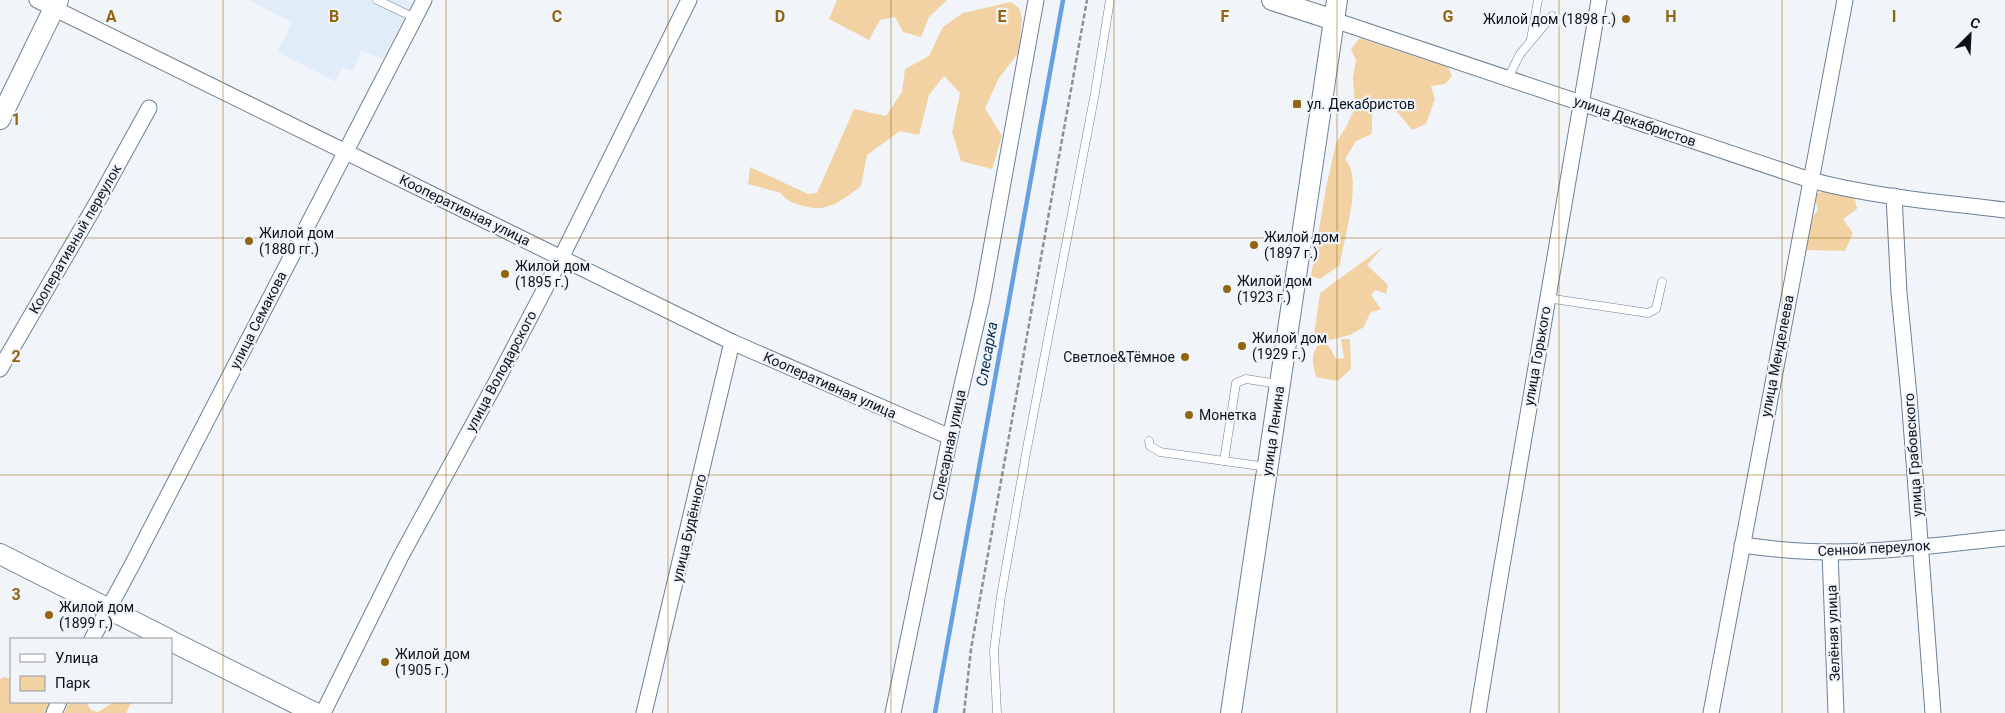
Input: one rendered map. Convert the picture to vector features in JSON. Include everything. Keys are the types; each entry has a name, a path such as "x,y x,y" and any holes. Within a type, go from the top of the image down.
{"main road":[{"name":"улица Декабристов","path":"1272,0 1334,20"},
{"name":"улица Ленина","path":"1232,713 1337,0"},
{"path":"0,119 50,3"},
{"path":"0,554 166,638"},
{"path":"172,641 314,713"}],"street":[{"name":"улица Семакова","path":"93,638 424,0"},
{"name":"улица Володарского","path":"323,713 401,556 494,386 561,258 688,0"},
{"name":"Слесарная улица","path":"893,713 950,437 982,299 1036,0"},
{"name":"улица Горького","path":"1478,713 1598,0"},
{"name":"улица Менделеева","path":"1711,713 1845,0"},
{"name":"Кооперативная улица","path":"50,3 732,342 950,437"},
{"name":"улица Декабристов","path":"1334,20 1830,186 2005,210"},
{"name":"Кооперативный переулок","path":"0,369 99,199 149,108"},
{"name":"улица Грабовского","path":"1894,196 1898,293 1909,396 1932,713"},
{"name":"улица Будённого","path":"644,713 732,342"},
{"name":"Сенной переулок","path":"1742,545 1784,550 1830,552 2005,538"},
{"name":"Зелёная улица","path":"1830,552 1836,713"}],"lane":[{"path":"377,0 415,18"},
{"path":"997,713 994,650 1001,596 1027,448 1095,93 1110,0"},
{"path":"1530,41 1538,0"},
{"path":"1508,78 1520,54 1552,16"},
{"path":"1547,298 1648,313 1656,308 1662,282"},
{"path":"1224,461 1236,383 1246,379 1280,384"},
{"path":"1149,441 1150,446 1160,452 1268,467"}],"path":[{"path":"964,713 971,649 1087,0"}],"shaded area":[{"path":"250,0 405,0 412,3 383,59 361,51 353,71 342,67 336,82 277,52 292,23"}],"green space":[{"path":"837,0 947,0 929,17 921,37 903,32 895,17 880,20 869,40 829,19"},
{"path":"1011,2 1019,8 1022,18 1019,52 999,78 985,108 1002,136 992,169 961,161 952,132 960,93 944,76 929,95 919,135 900,131 867,155 861,186 833,205 818,208 800,205 789,201 781,193 748,184 750,167 808,194 817,193 854,109 886,116 902,92 905,69 929,56 943,27 963,13"},
{"path":"1360,38 1448,67 1452,76 1445,84 1431,86 1435,99 1426,124 1412,130 1399,114 1380,102 1372,115 1372,134 1356,141 1345,159 1353,181 1353,195 1340,265 1320,279 1311,276 1326,188 1336,143 1355,108 1353,77 1356,60 1351,49"},
{"path":"1827,191 1854,194 1857,209 1843,219 1853,233 1845,251 1806,250 1808,223 1818,210 1814,194"},
{"path":"1383,247 1367,265 1388,285 1386,294 1376,290 1371,295 1381,309 1370,313 1364,327 1350,335 1326,341 1336,359 1344,358 1341,339 1350,339 1351,369 1338,381 1316,377 1313,356 1319,344 1314,335 1320,293"},
{"path":"4,677 10,679 10,703 49,703 46,713 0,713 0,679"},
{"path":"69,703 87,703 91,710 98,712 112,703 131,703 126,713 64,713"}],"waterway":[{"name":"Слесарка","path":"935,713 1063,0"}],"place":[{"name":"Жилой дом (1898 г.)","path":"1626,19"},
{"name":"ул. Декабристов","path":"1297,104"},
{"name":"Жилой дом (1880 гг.)","path":"249,241"},
{"name":"Жилой дом (1897 г.)","path":"1254,245"},
{"name":"Жилой дом (1895 г.)","path":"505,274"},
{"name":"Жилой дом (1923 г.)","path":"1227,289"},
{"name":"Жилой дом (1929 г.)","path":"1242,346"},
{"name":"Светлое&Тёмное","path":"1185,357"},
{"name":"Монетка","path":"1189,415"},
{"name":"Жилой дом (1899 г.)","path":"49,615"},
{"name":"Жилой дом (1905 г.)","path":"385,662"}]}
